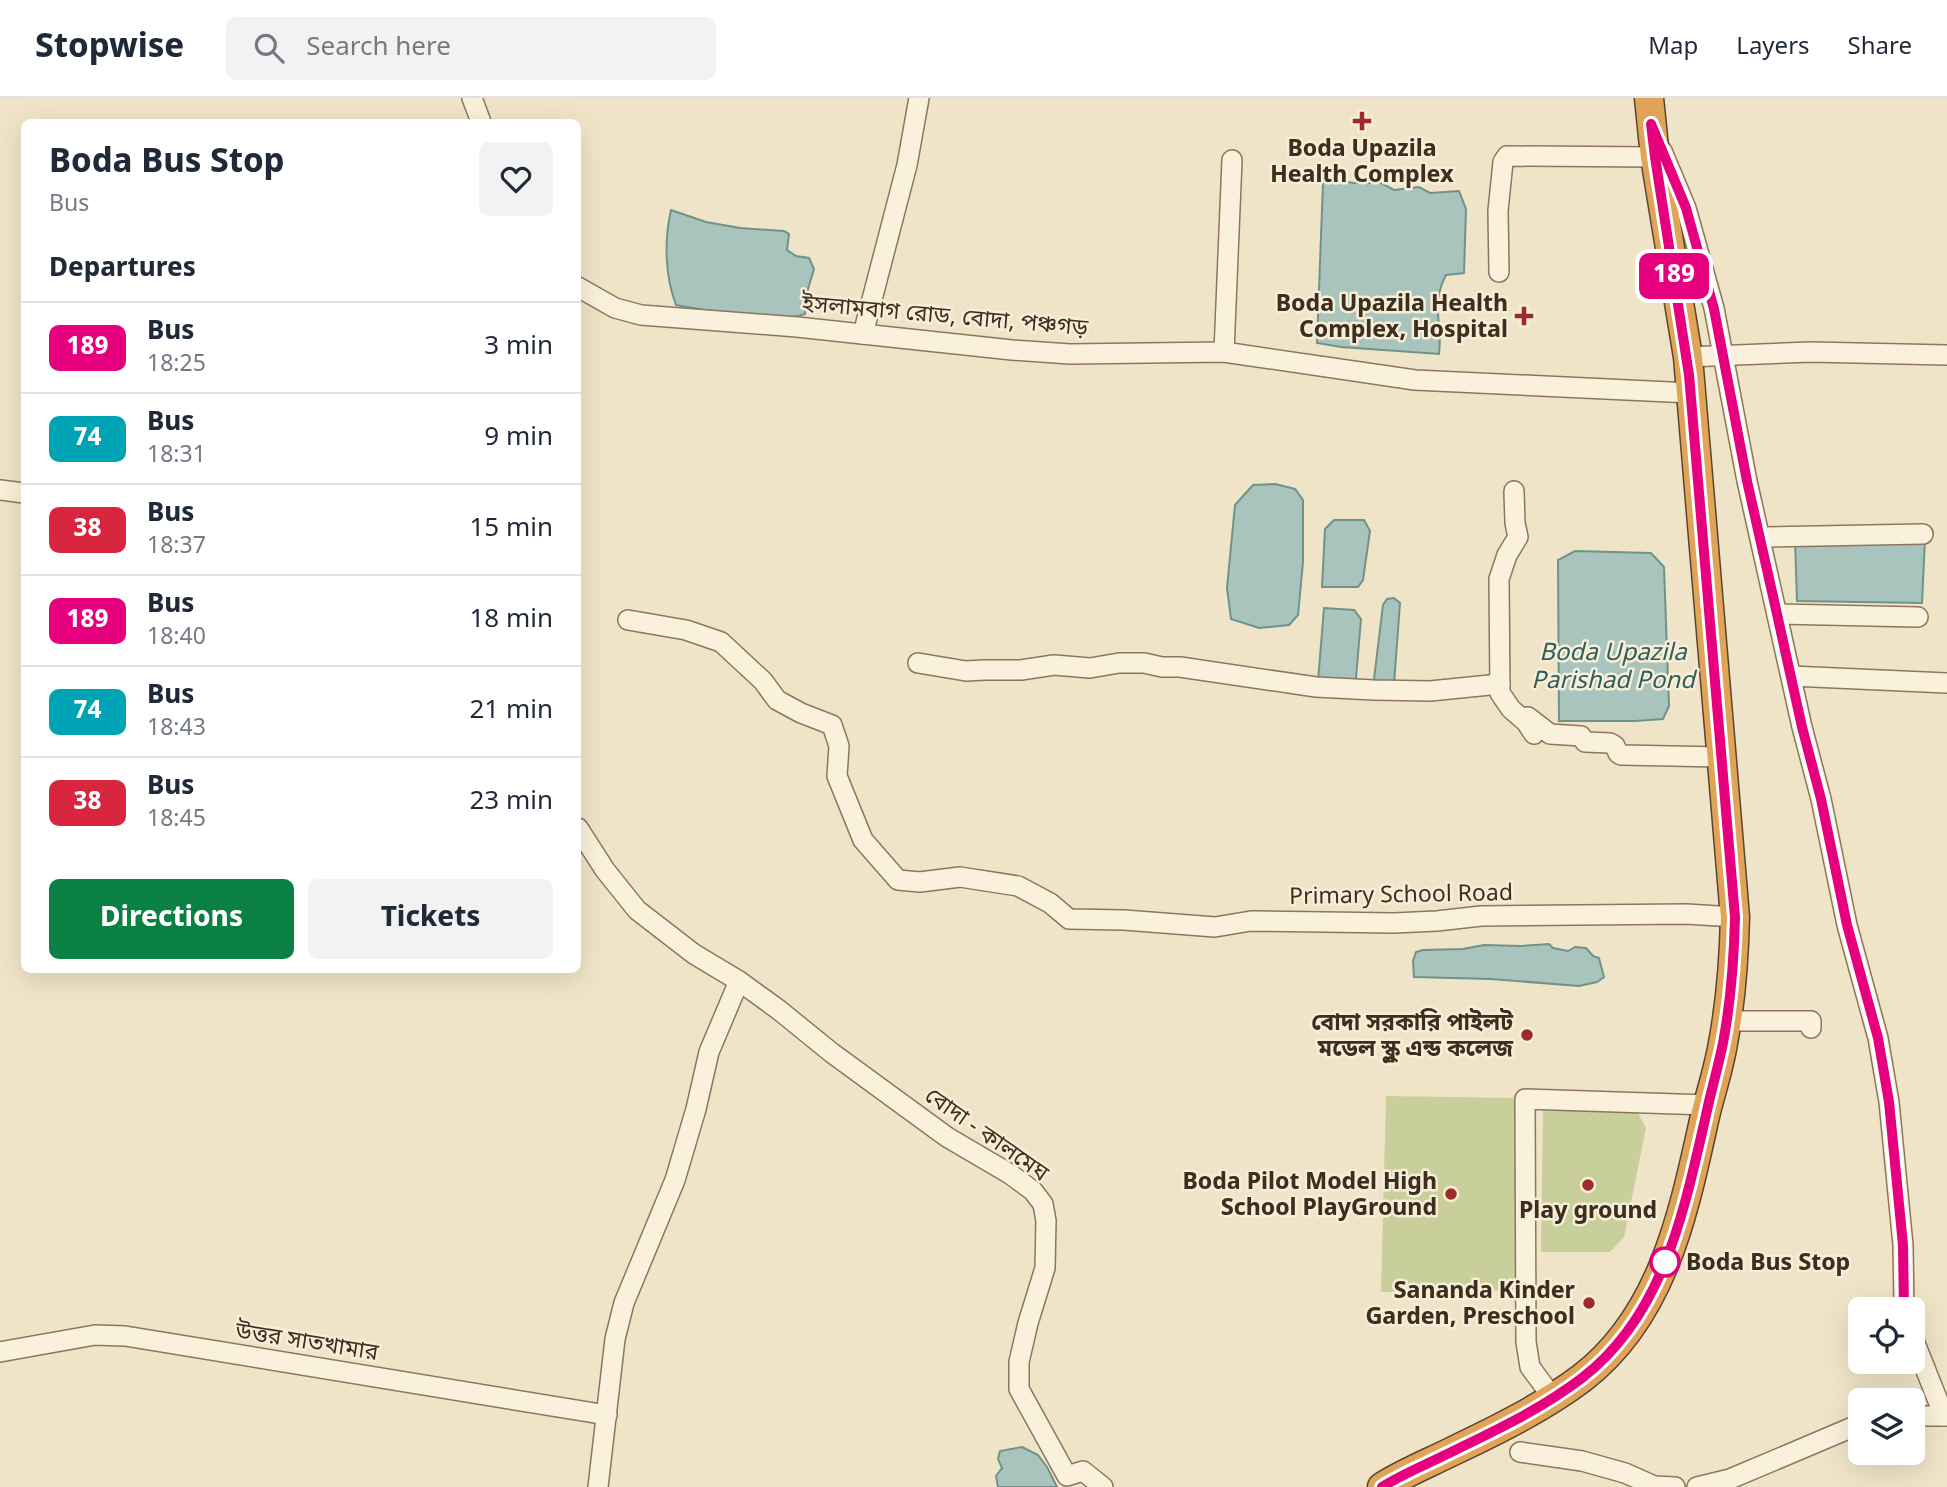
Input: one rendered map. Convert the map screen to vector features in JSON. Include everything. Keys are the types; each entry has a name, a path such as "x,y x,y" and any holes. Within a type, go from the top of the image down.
{"highway":[{"path":"1382,1487 1498,1429 1553,1398 1609,1354 1647,1302 1662,1273 1686,1200 1723,1045 1732,984 1735,917 1688,357 1650,111"}],"street":[{"path":"472,98 480,119"},
{"path":"863,334 908,164 919,98"},
{"path":"1650,111 1686,208 1714,309 1777,614 1824,811 1847,925 1878,1038 1889,1102 1903,1245 1904,1297"},
{"path":"1499,272 1499,199 1503,162 1507,156 1655,157"},
{"path":"1224,352 1232,160"},
{"name":"ইসলামবাগ রোড, বোদা, পঞ্চগড়","path":"581,289 615,308 641,315 797,327 1070,354 1224,352 1415,380 1691,393"},
{"path":"1688,357 1811,352 1947,355"},
{"path":"0,490 21,493"},
{"path":"1514,491 1518,537 1507,555 1499,579 1500,693 1534,734"},
{"path":"1760,537 1923,534"},
{"path":"1777,614 1918,617"},
{"name":"Primary School Road","path":"628,620 686,630 721,642 763,681 777,700 832,725 839,746 837,776 863,840 898,880 920,882 960,877 1018,886 1050,903 1069,919 1215,927 1251,921 1394,923 1482,916 1686,914 1735,917"},
{"path":"918,663 966,671 1021,670 1054,665 1090,668 1119,663 1144,663 1316,687 1374,690 1430,691 1500,684"},
{"path":"1791,676 1947,683"},
{"path":"1511,709 1524,713 1550,734 1581,736 1585,743 1609,743 1615,746 1621,755 1721,757"},
{"name":"বোদা - কালমেঘ","path":"581,833 605,870 637,910 694,954 738,981 947,1137 1010,1174 1038,1197 1043,1204 1046,1222 1045,1268 1019,1362 1019,1389 1067,1476 1083,1471 1103,1487"},
{"path":"598,1487 615,1339 624,1303 674,1180 696,1109 709,1052 738,981"},
{"path":"1729,1021 1811,1021 1811,1028"},
{"path":"1553,1398 1530,1367 1526,1342 1525,1099 1708,1105"},
{"name":"উত্তর সাতখামার","path":"0,1352 95,1335 125,1336 607,1415"},
{"path":"1925,1366 1946,1416 1925,1416"},
{"path":"1697,1487 1731,1479 1748,1480 1848,1430"},
{"path":"1520,1452 1582,1461 1625,1473 1654,1486 1675,1487"}],"green space":[{"name":"Boda Pilot Model High School PlayGround","path":"1386,1096 1517,1098 1518,1290 1381,1292"},
{"name":"Play ground","path":"1543,1108 1635,1108 1646,1128 1624,1237 1610,1252 1541,1252"}],"water":[{"path":"1333,179 1353,183 1381,183 1394,190 1419,187 1430,193 1459,191 1466,209 1464,273 1446,275 1441,286 1438,305 1439,354 1317,343 1323,183"},
{"path":"671,210 706,222 784,231 789,234 787,250 796,256 809,258 814,269 805,314 760,318 676,305 667,258"},
{"path":"1275,484 1295,489 1303,500 1303,562 1298,615 1289,625 1259,628 1231,619 1227,588 1235,505 1253,485"},
{"path":"1334,520 1364,520 1370,531 1363,580 1358,587 1322,587 1325,529"},
{"path":"1925,539 1922,603 1797,601 1795,540"},
{"name":"Boda Upazila Parishad Pond","path":"1575,551 1651,553 1664,567 1669,706 1663,719 1559,721 1558,560"},
{"path":"1394,598 1400,603 1394,684 1379,686 1374,679 1383,605 1387,599"},
{"path":"1324,608 1354,610 1361,619 1356,678 1352,685 1318,681"},
{"path":"1549,944 1553,948 1568,951 1575,947 1586,948 1599,958 1604,977 1597,982 1579,986 1491,979 1414,977 1413,961 1416,952 1423,950"},
{"path":"1022,1447 1038,1455 1057,1487 998,1487 996,1476 1002,1468 998,1459 1000,1451"}],"bus line":[{"name":"189","path":"1382,1487 1498,1429 1553,1398 1583,1377 1609,1354 1624,1336 1647,1302 1662,1273 1686,1200 1723,1045 1733,971 1735,917 1688,357 1651,124 1686,208 1714,309 1747,481 1802,727 1821,799 1847,925 1878,1038 1889,1102 1903,1245 1903,1297"}],"place":[{"name":"Boda Upazila Health Complex","path":"1362,121"},
{"name":"Boda Upazila Health Complex, Hospital","path":"1524,316"},
{"name":"বোদা সরকারি পাইলট মডেল স্কুল এন্ড কলেজ","path":"1527,1035"},
{"name":"Play ground","path":"1588,1185"},
{"name":"Boda Pilot Model High School PlayGround","path":"1451,1194"},
{"name":"Boda Bus Stop","path":"1665,1262"},
{"name":"Sananda Kinder Garden, Preschool","path":"1589,1303"}]}
